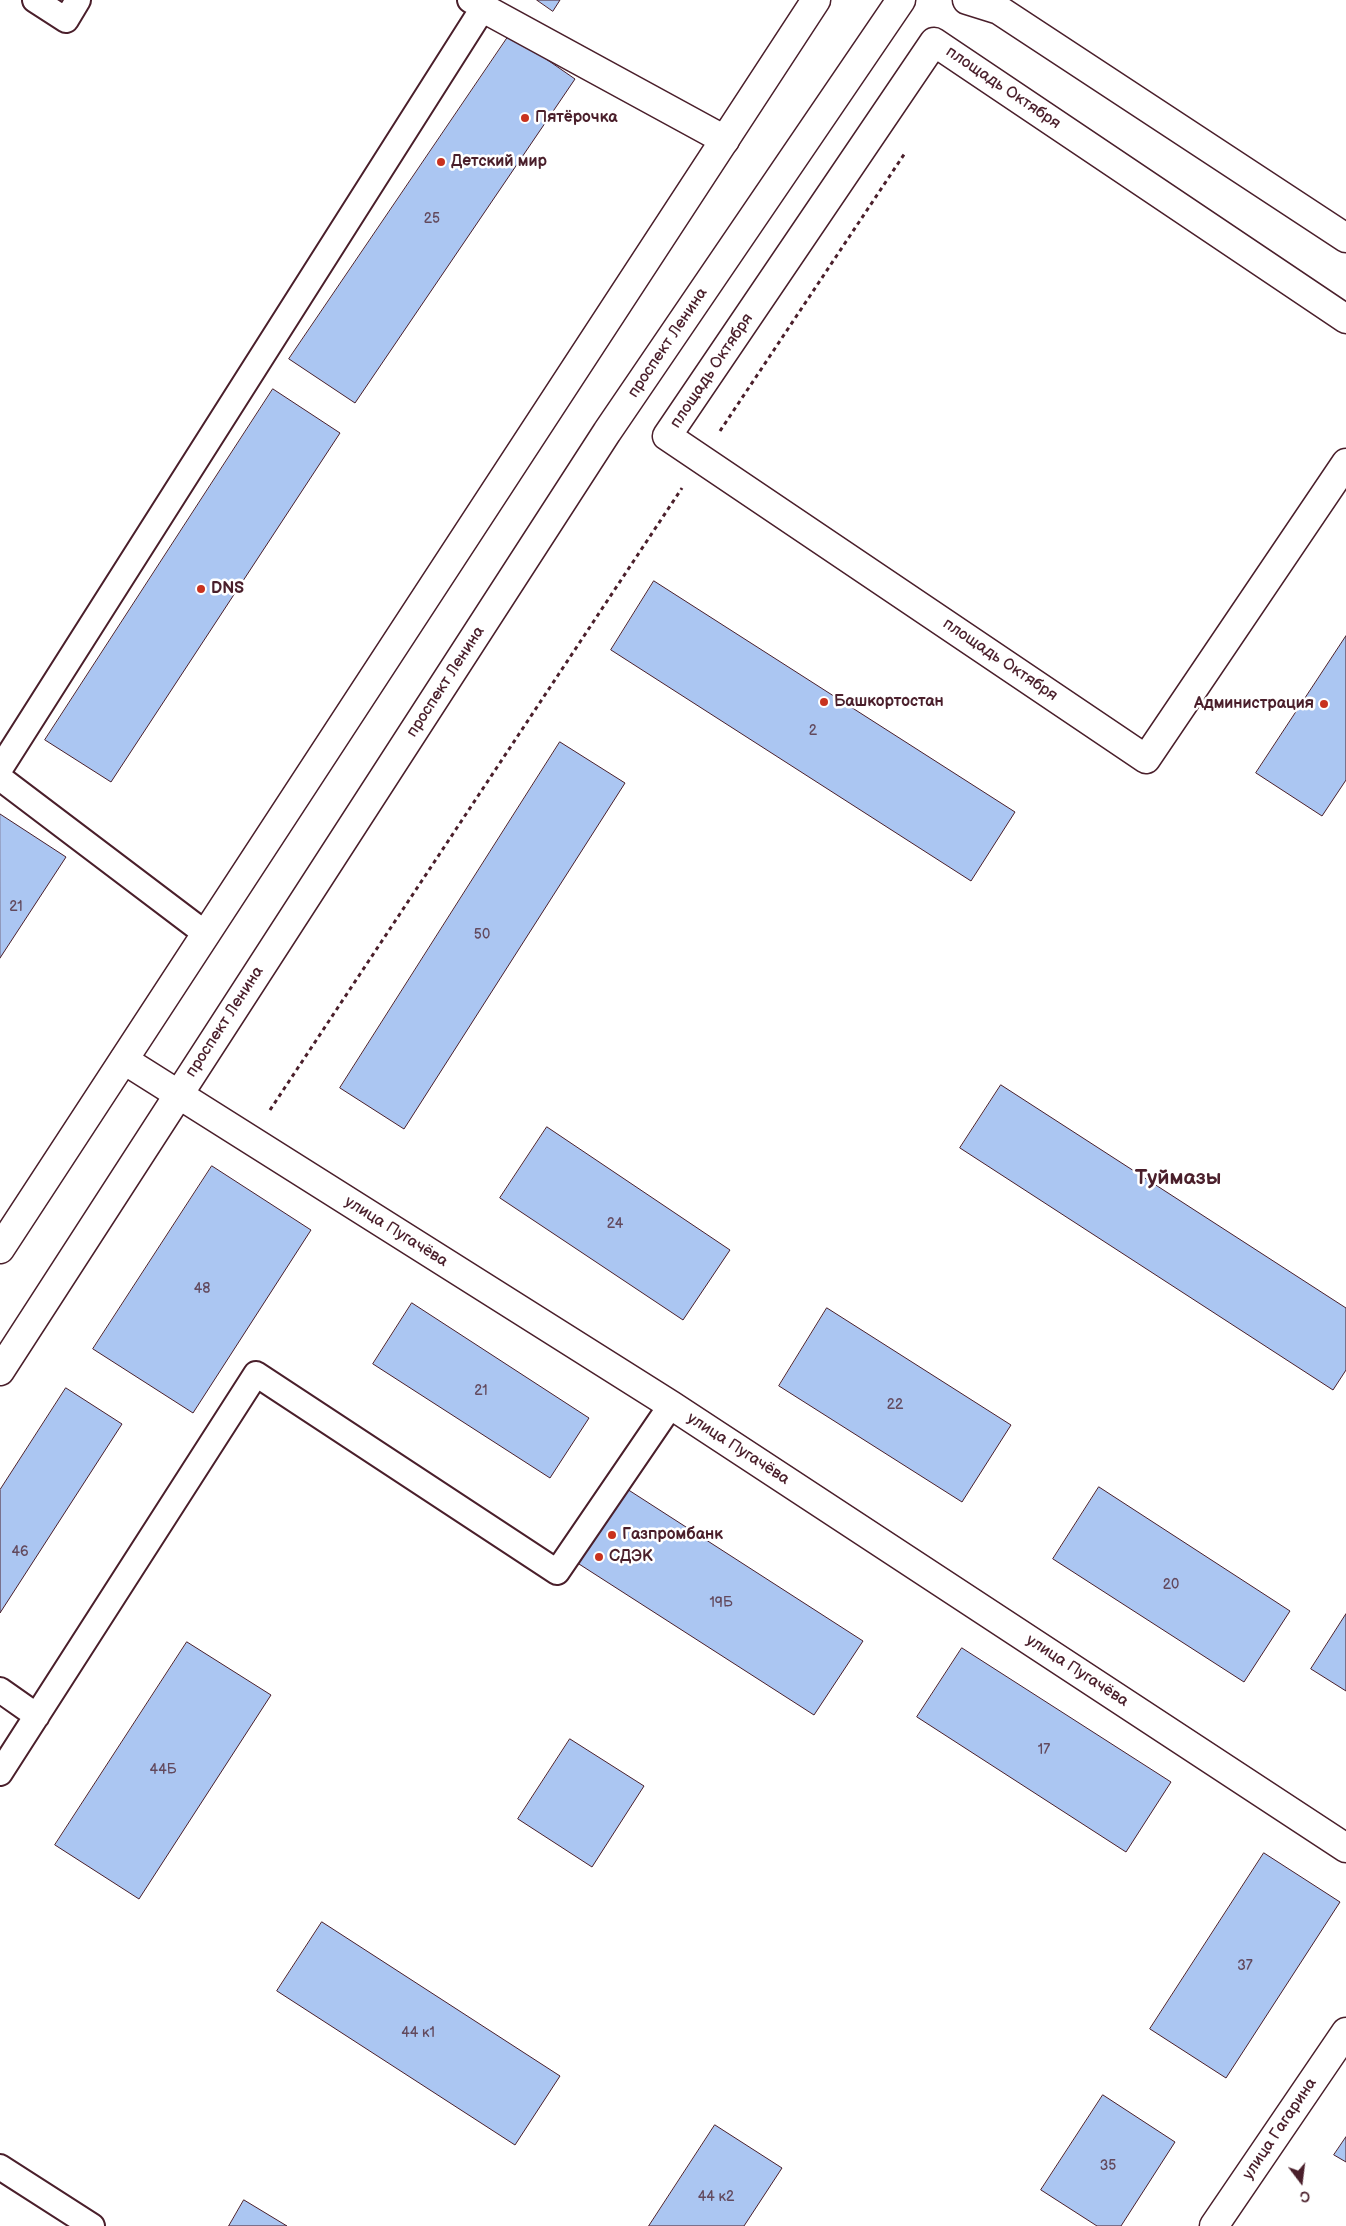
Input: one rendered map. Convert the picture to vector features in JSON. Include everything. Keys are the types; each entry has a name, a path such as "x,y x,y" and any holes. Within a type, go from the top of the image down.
{"street":[{"path":"0,1250 816,0"},
{"name":"проспект Ленина","path":"0,1371 607,432 901,0"},
{"path":"967,0 995,5 1346,238"},
{"path":"477,4 725,140"},
{"name":"площадь Октября","path":"1346,319 934,42 667,436 1146,759 1346,463"},
{"name":"улица Пугачёва","path":"124,1060 672,1405 1346,1848"},
{"name":"улица Гагарина","path":"1214,2226 1346,2032"}],"lane":[{"path":"35,0 66,20 78,0"},
{"path":"0,769 477,4"},
{"path":"0,778 206,934"},
{"path":"0,1773 256,1374 557,1572 672,1405"},
{"path":"0,1690 37,1716"},
{"path":"0,2167 92,2226"}],"path":[{"path":"251,1140 910,146"}],"building":[{"path":"537,0 560,0 553,11"},
{"path":"510,34 575,79 355,403 289,359"},
{"path":"273,389 340,433 111,782 45,740"},
{"path":"654,581 1015,812 971,881 611,650"},
{"name":"Администрация","path":"1346,636 1346,780 1322,816 1256,773"},
{"path":"560,742 625,783 404,1129 340,1088"},
{"path":"0,814 66,857 0,958"},
{"path":"1001,1085 1346,1308 1346,1370 1333,1390 960,1148"},
{"path":"547,1127 730,1250 683,1320 500,1198"},
{"path":"212,1166 311,1230 193,1413 93,1349"},
{"path":"412,1303 589,1418 550,1478 373,1364"},
{"path":"827,1308 1011,1425 962,1502 779,1386"},
{"path":"66,1388 122,1424 0,1613 0,1490"},
{"path":"1099,1487 1290,1611 1244,1682 1053,1559"},
{"path":"627,1489 863,1641 814,1715 579,1564"},
{"path":"1346,1614 1346,1691 1311,1669"},
{"path":"187,1642 271,1695 139,1899 55,1845"},
{"path":"962,1648 1171,1782 1126,1852 917,1717"},
{"path":"570,1739 644,1786 592,1867 518,1819"},
{"path":"1264,1853 1340,1902 1226,2078 1150,2029"},
{"path":"322,1922 560,2076 515,2145 277,1991"},
{"path":"1103,2095 1175,2142 1121,2226 1097,2226 1041,2190"},
{"path":"715,2125 782,2168 744,2226 649,2226"},
{"path":"1346,2137 1346,2162 1334,2155"},
{"path":"244,2200 287,2226 229,2226"}],"place":[{"name":"Пятёрочка","path":"525,118"},
{"name":"Детский мир","path":"441,162"},
{"name":"DNS","path":"201,589"},
{"name":"Башкортостан","path":"824,702"},
{"name":"Администрация","path":"1324,704"},
{"name":"Газпромбанк","path":"612,1535"},
{"name":"СДЭК","path":"599,1557"}],"district":[{"name":"Туймазы","path":"1178,1179"}]}
